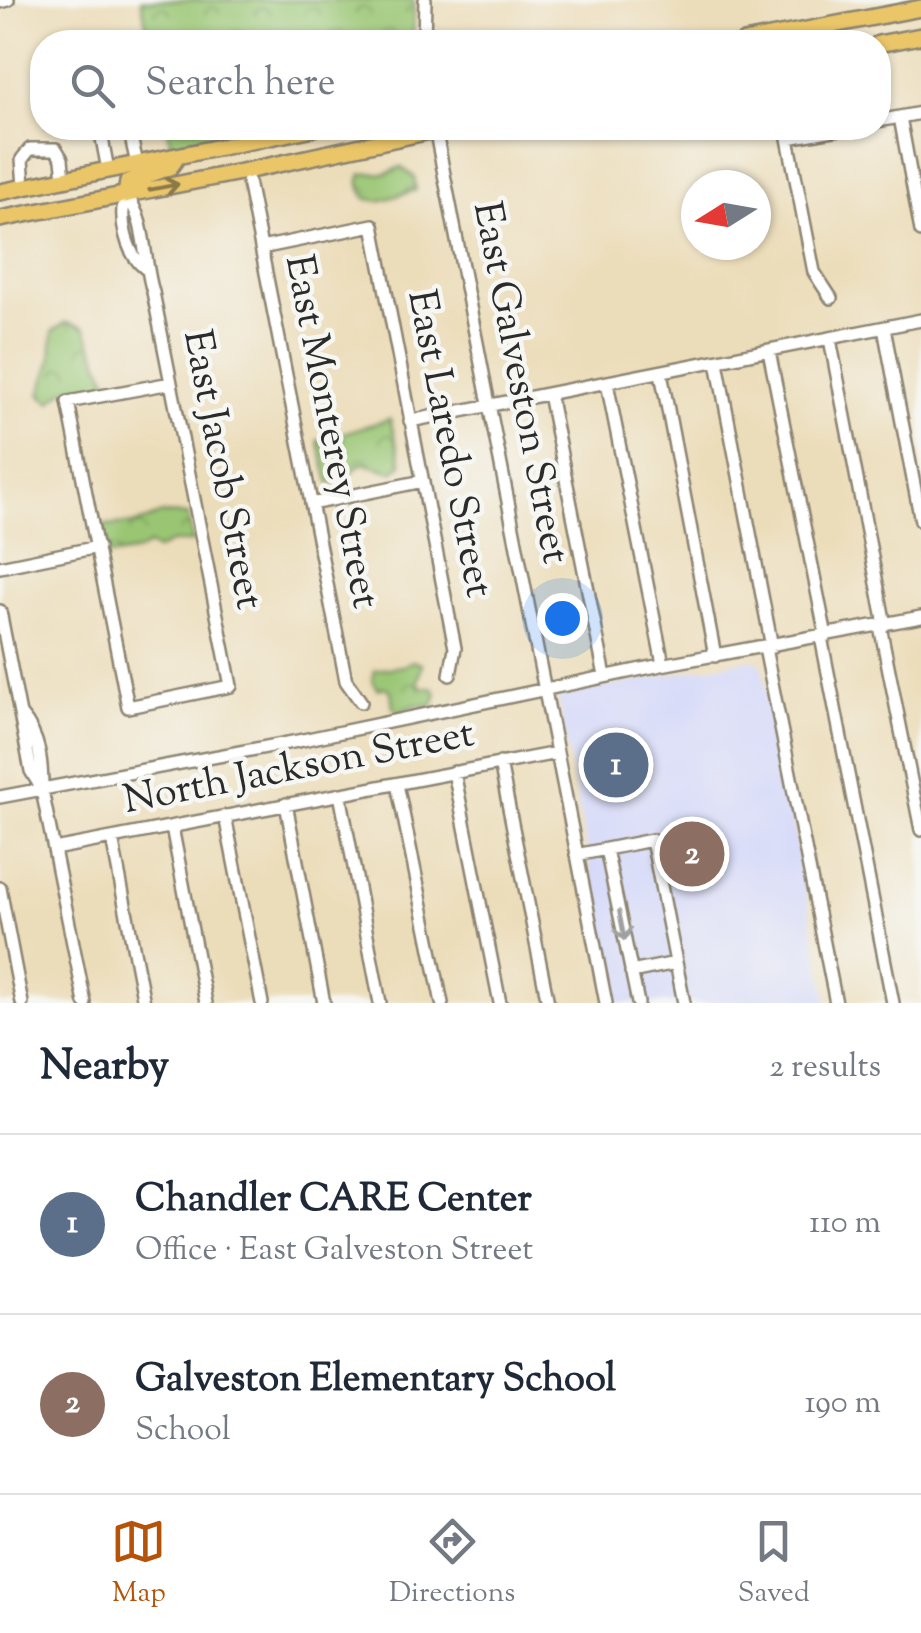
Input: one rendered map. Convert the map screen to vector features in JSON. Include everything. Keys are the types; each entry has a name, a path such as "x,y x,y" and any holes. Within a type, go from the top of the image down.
{"main road":[{"path":"806,30 921,8"},
{"path":"891,42 921,36"},
{"path":"0,192 255,140"},
{"path":"0,219 384,140"},
{"path":"126,195 128,182 170,167 176,156"}],"street":[{"path":"0,2 8,0"},
{"path":"424,30 425,0"},
{"path":"891,119 921,113"},
{"path":"900,117 921,230"},
{"path":"102,140 108,170"},
{"path":"132,140 137,164"},
{"name":"East Galveston Street","path":"440,140 606,1003"},
{"path":"788,140 814,272 831,298"},
{"path":"24,187 22,159 30,149 56,149 62,158 64,178"},
{"name":"East Monterey Street","path":"246,171 346,681 361,702"},
{"name":"East Jacob Street","path":"98,548 128,707 231,686 153,292 145,268 130,254 122,207 126,195"},
{"name":"East Laredo Street","path":"261,248 373,225 455,648 450,676"},
{"path":"410,422 921,320"},
{"path":"884,328 921,521"},
{"path":"830,339 921,830"},
{"path":"769,352 893,1003"},
{"path":"717,362 836,1003"},
{"path":"660,373 716,656"},
{"path":"0,566 98,548 68,402 171,383"},
{"path":"608,384 663,664"},
{"path":"549,394 605,676"},
{"path":"311,504 422,481"},
{"path":"0,612 31,772 42,790 85,1003"},
{"path":"0,796 493,702 663,664 921,617"},
{"name":"North Jackson Street","path":"54,850 556,753"},
{"path":"500,763 548,1003"},
{"path":"454,772 500,1003"},
{"path":"397,784 442,1003"},
{"path":"340,794 380,1003"},
{"path":"286,804 324,1003"},
{"path":"225,816 262,1003"},
{"path":"172,827 206,1003"},
{"path":"112,838 144,1003"},
{"path":"576,855 652,840 684,1003"},
{"path":"606,849 638,1003"},
{"path":"0,888 22,1003"},
{"path":"631,972 676,964"}],"shaded area":[{"path":"751,659 760,662 762,668 828,1003 616,1003 558,700 564,695"}],"green space":[{"path":"141,0 414,0 413,30 147,30"},
{"path":"170,140 230,140 172,152"},
{"path":"401,167 414,177 416,190 380,201 367,199 360,187 362,174 387,173"},
{"path":"67,322 85,328 110,386 72,388 51,402 40,394 51,362 53,331"},
{"path":"390,419 402,464 393,472 362,463 341,482 329,482 318,440"},
{"path":"162,514 188,515 193,542 172,542 157,550 149,545 109,556 102,526 136,524"},
{"path":"412,661 422,664 418,682 422,688 433,688 437,694 433,706 416,705 400,711 393,708 391,691 385,687 378,689 372,680 375,670"}],"place":[{"name":"Chandler CARE Center","path":"616,765"},
{"name":"Galveston Elementary School","path":"692,854"}]}
